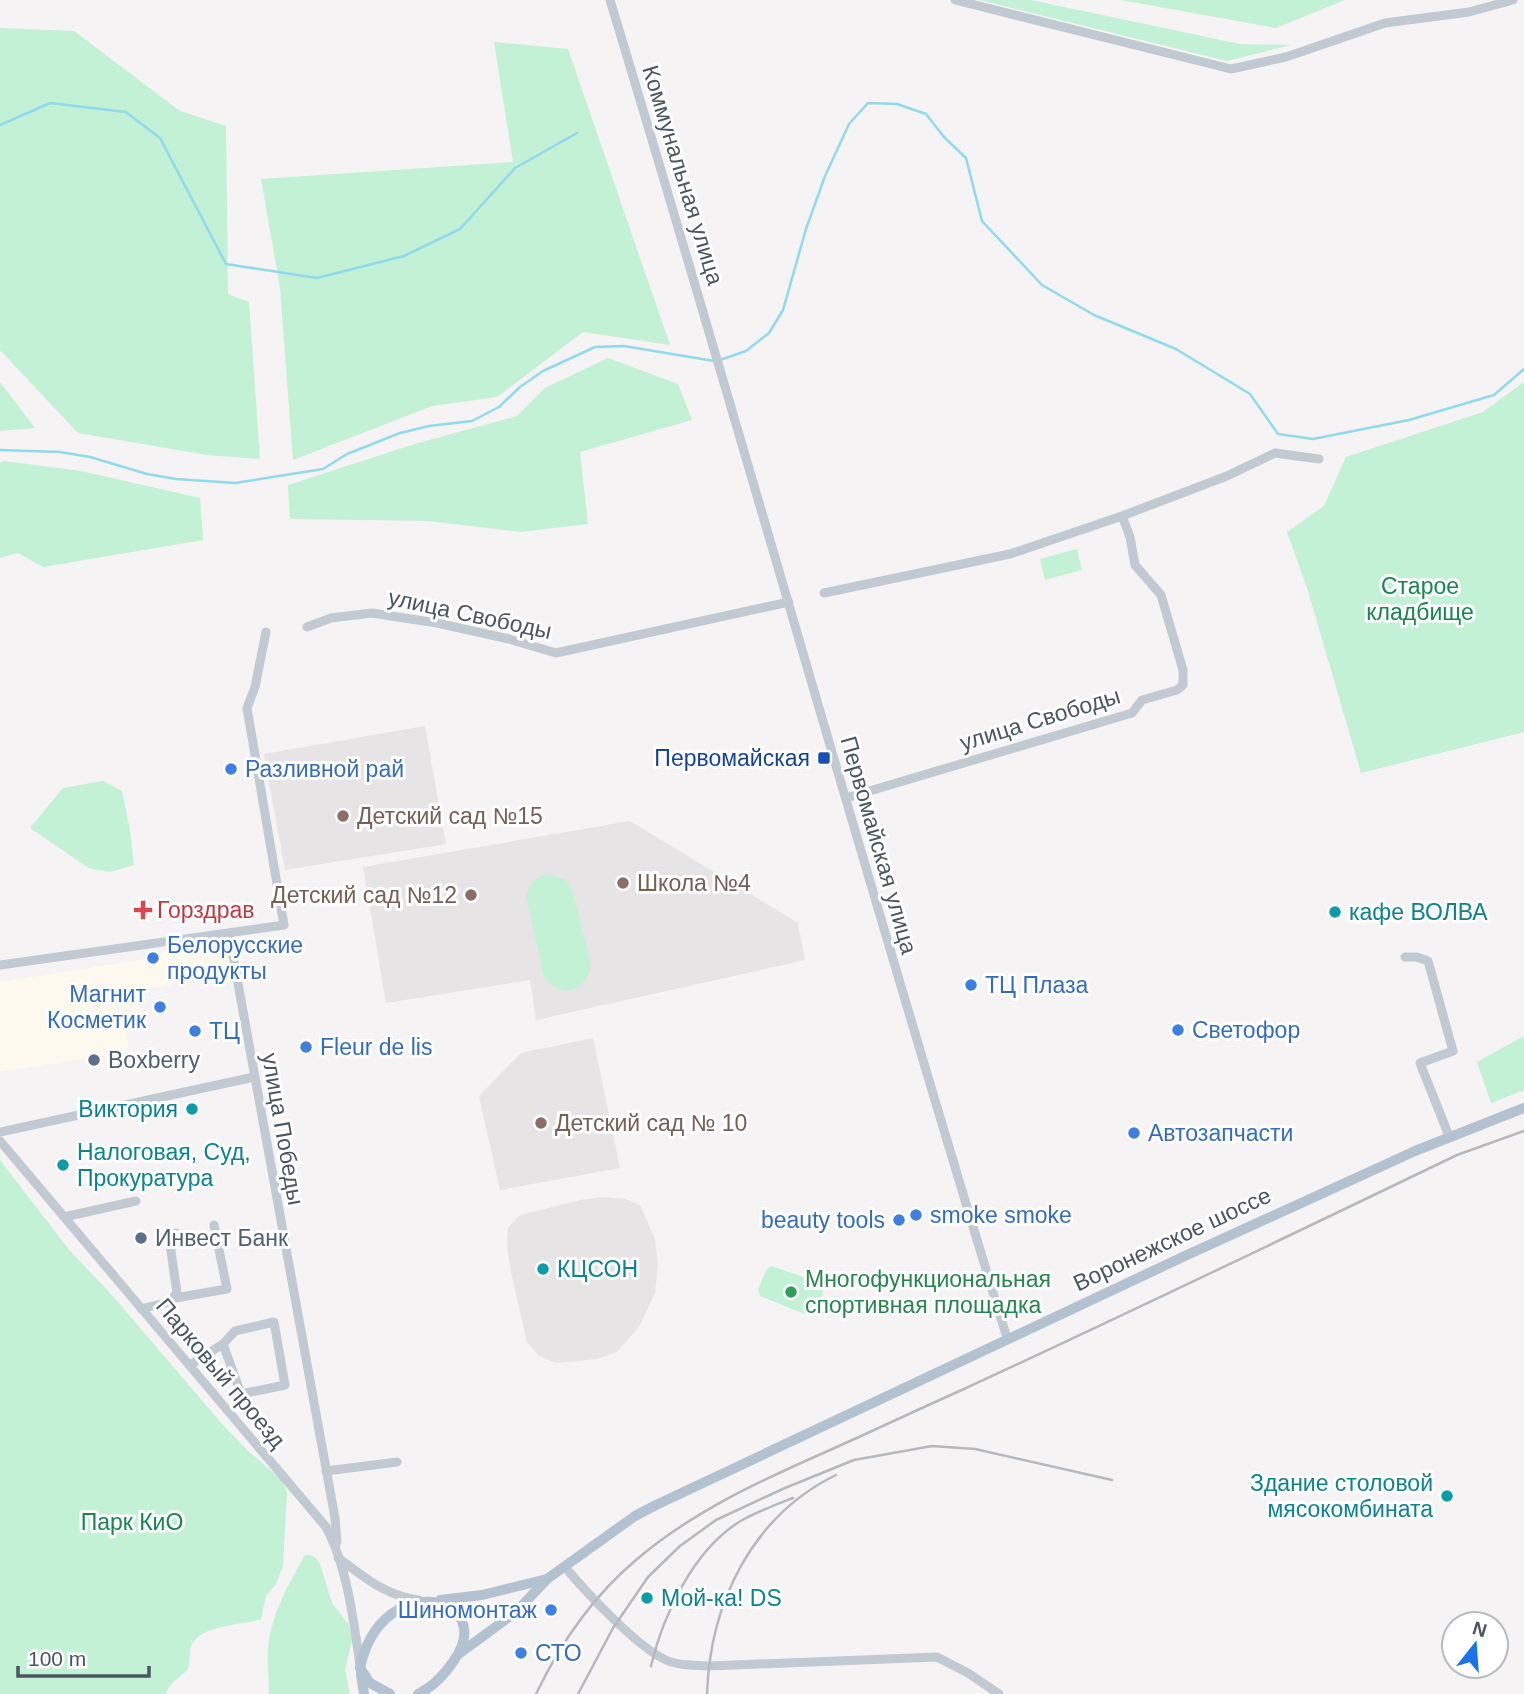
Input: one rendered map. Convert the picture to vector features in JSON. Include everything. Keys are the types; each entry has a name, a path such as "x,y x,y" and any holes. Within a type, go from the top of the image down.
{"main road":[{"name":"Воронежское шоссе","path":"426,1694 460,1653 516,1612 547,1579 635,1516 1007,1338 1449,1136 1524,1108"},
{"name":"Воронежское шоссе","path":"360,1668 365,1645 385,1620 405,1607 422,1601 482,1595 547,1579"},
{"path":"430,1600 446,1604 461,1621 463,1638 460,1653"},
{"path":"360,1668 364,1694"},
{"path":"360,1668 370,1684 390,1694"},
{"path":"418,1694 434,1684"}],"street":[{"name":"Коммунальная улица","path":"610,0 685,246 717,362"},
{"path":"955,0 1231,69 1286,57 1385,23 1469,12 1513,0"},
{"name":"Первомайская улица","path":"717,362 1007,1338"},
{"path":"824,593 1010,554 1122,516 1227,476 1275,453 1319,459"},
{"name":"улица Свободы","path":"846,798 1132,713 1142,700 1177,690 1183,685 1183,670 1161,595 1135,565 1130,537 1122,516"},
{"name":"улица Свободы","path":"307,627 331,618 372,613 436,623 509,639 556,653 789,602"},
{"path":"0,965 284,925 247,708 255,687 266,632"},
{"name":"улица Победы","path":"229,934 332,1502 338,1558"},
{"path":"1405,957 1428,961 1453,1051 1420,1063 1449,1136"},
{"path":"0,1132 254,1077"},
{"name":"Парковый проезд","path":"0,1141 326,1527 334,1542 352,1614 360,1668"},
{"path":"64,1217 136,1201"},
{"path":"174,1298 227,1289 214,1225"},
{"path":"141,1309 170,1302 177,1293 170,1244 176,1233"},
{"path":"190,1365 223,1344 235,1331 274,1322 285,1385 241,1394 223,1344"},
{"path":"326,1471 397,1462"},
{"path":"338,1558 383,1591 402,1598 430,1600"},
{"path":"565,1567 595,1601 648,1650 672,1663 709,1666 937,1657 968,1673 999,1694"}],"shaded area":[{"path":"425,726 446,844 285,870 264,754"},
{"name":"Школа №4","path":"630,821 798,923 805,960 536,1020 530,980 386,1003 363,867"},
{"path":"227,942 233,975 139,990 145,1026 126,1029 129,1052 0,1072 0,982 144,959 161,953"},
{"path":"593,1038 620,1168 500,1190 479,1096 521,1053"},
{"path":"603,1197 625,1199 640,1205 655,1239 658,1265 655,1293 639,1327 617,1352 597,1359 556,1363 539,1356 527,1342 511,1272 507,1246 508,1228 520,1215"}],"green space":[{"path":"980,0 1031,0 1240,44 1291,45 1227,61"},
{"path":"1121,0 1345,0 1276,28"},
{"path":"0,28 74,31 180,111 226,126 228,294 249,302 260,459 207,455 78,433 0,350"},
{"path":"494,42 568,49 670,345 583,332 497,397 432,406 293,460 280,288 261,179 513,162"},
{"path":"608,358 678,384 692,420 580,452 588,524 521,532 429,521 290,519 288,485 418,443 517,416 545,388"},
{"path":"0,382 35,428 0,431"},
{"name":"Старое кладбище","path":"1524,382 1524,732 1361,773 1308,591 1287,532 1324,506 1346,457 1483,412"},
{"path":"0,462 81,471 200,498 203,540 43,567 18,553 0,558"},
{"path":"1077,549 1082,570 1045,580 1040,559"},
{"path":"103,781 122,791 134,865 110,872 89,868 30,828 63,788"},
{"path":"547,874 566,880 572,888 591,964 584,981 573,989 559,989 544,978 526,895 539,877"},
{"path":"1524,1036 1524,1090 1491,1103 1477,1062"},
{"name":"Парк КиО","path":"0,1160 70,1251 111,1294 223,1425 282,1480 287,1493 283,1566 276,1584 266,1596 261,1619 221,1627 202,1634 191,1647 188,1669 172,1683 166,1694 0,1694"},
{"name":"Многофункциональная спортивная площадка","path":"771,1266 821,1283 823,1294 816,1312 807,1315 760,1296 758,1289"},
{"path":"305,1555 316,1558 320,1564 332,1603 349,1625 352,1640 345,1670 350,1694 269,1694 268,1649 273,1624"}],"waterway":[{"path":"0,125 50,103 126,112 160,138 226,264 317,278 404,256 460,229 515,168 577,133"},
{"path":"720,360 746,351 769,333 783,310 806,229 825,176 849,124 868,103 897,104 926,114 944,137 966,158 982,221 1042,285 1094,315 1176,349 1250,394 1278,434 1313,439 1409,420 1494,395 1524,369"},
{"path":"0,450 60,452 90,457 147,474 235,483 323,469 347,454 400,433 429,426 472,421 499,407 520,387 543,371 595,347 624,346 714,361"}],"railway":[{"path":"536,1694 567,1639 605,1589 658,1542 729,1498 1457,1155 1524,1131"},
{"path":"578,1694 613,1628 648,1577 680,1546 716,1520 854,1460 932,1446 975,1449 1112,1480"},
{"path":"707,1694 717,1627 741,1566 759,1538 781,1514 806,1492 836,1475"},
{"path":"651,1666 672,1606 694,1567 708,1550 739,1522 793,1498"}],"place":[{"name":"Первомайская","path":"824,758"},
{"name":"Разливной рай","path":"231,769"},
{"name":"Детский сад №15","path":"343,816"},
{"name":"Школа №4","path":"623,883"},
{"name":"Детский сад №12","path":"471,895"},
{"name":"Горздрав","path":"143,910"},
{"name":"кафе ВОЛВА","path":"1335,912"},
{"name":"Белорусские продукты","path":"153,958"},
{"name":"ТЦ Плаза","path":"971,985"},
{"name":"Магнит Косметик","path":"160,1007"},
{"name":"Светофор","path":"1178,1030"},
{"name":"ТЦ","path":"195,1031"},
{"name":"Fleur de lis","path":"306,1047"},
{"name":"Boxberry","path":"94,1060"},
{"name":"Виктория","path":"192,1109"},
{"name":"Детский сад № 10","path":"541,1123"},
{"name":"Автозапчасти","path":"1134,1133"},
{"name":"Налоговая, Суд, Прокуратура","path":"63,1165"},
{"name":"smoke smoke","path":"916,1215"},
{"name":"beauty tools","path":"899,1220"},
{"name":"Инвест Банк","path":"141,1238"},
{"name":"КЦСОН","path":"543,1269"},
{"name":"Многофункциональная спортивная площадка","path":"791,1292"},
{"name":"Здание столовой мясокомбината","path":"1447,1496"},
{"name":"Мой-ка! DS","path":"647,1598"},
{"name":"Шиномонтаж","path":"551,1610"},
{"name":"СТО","path":"521,1653"}]}
